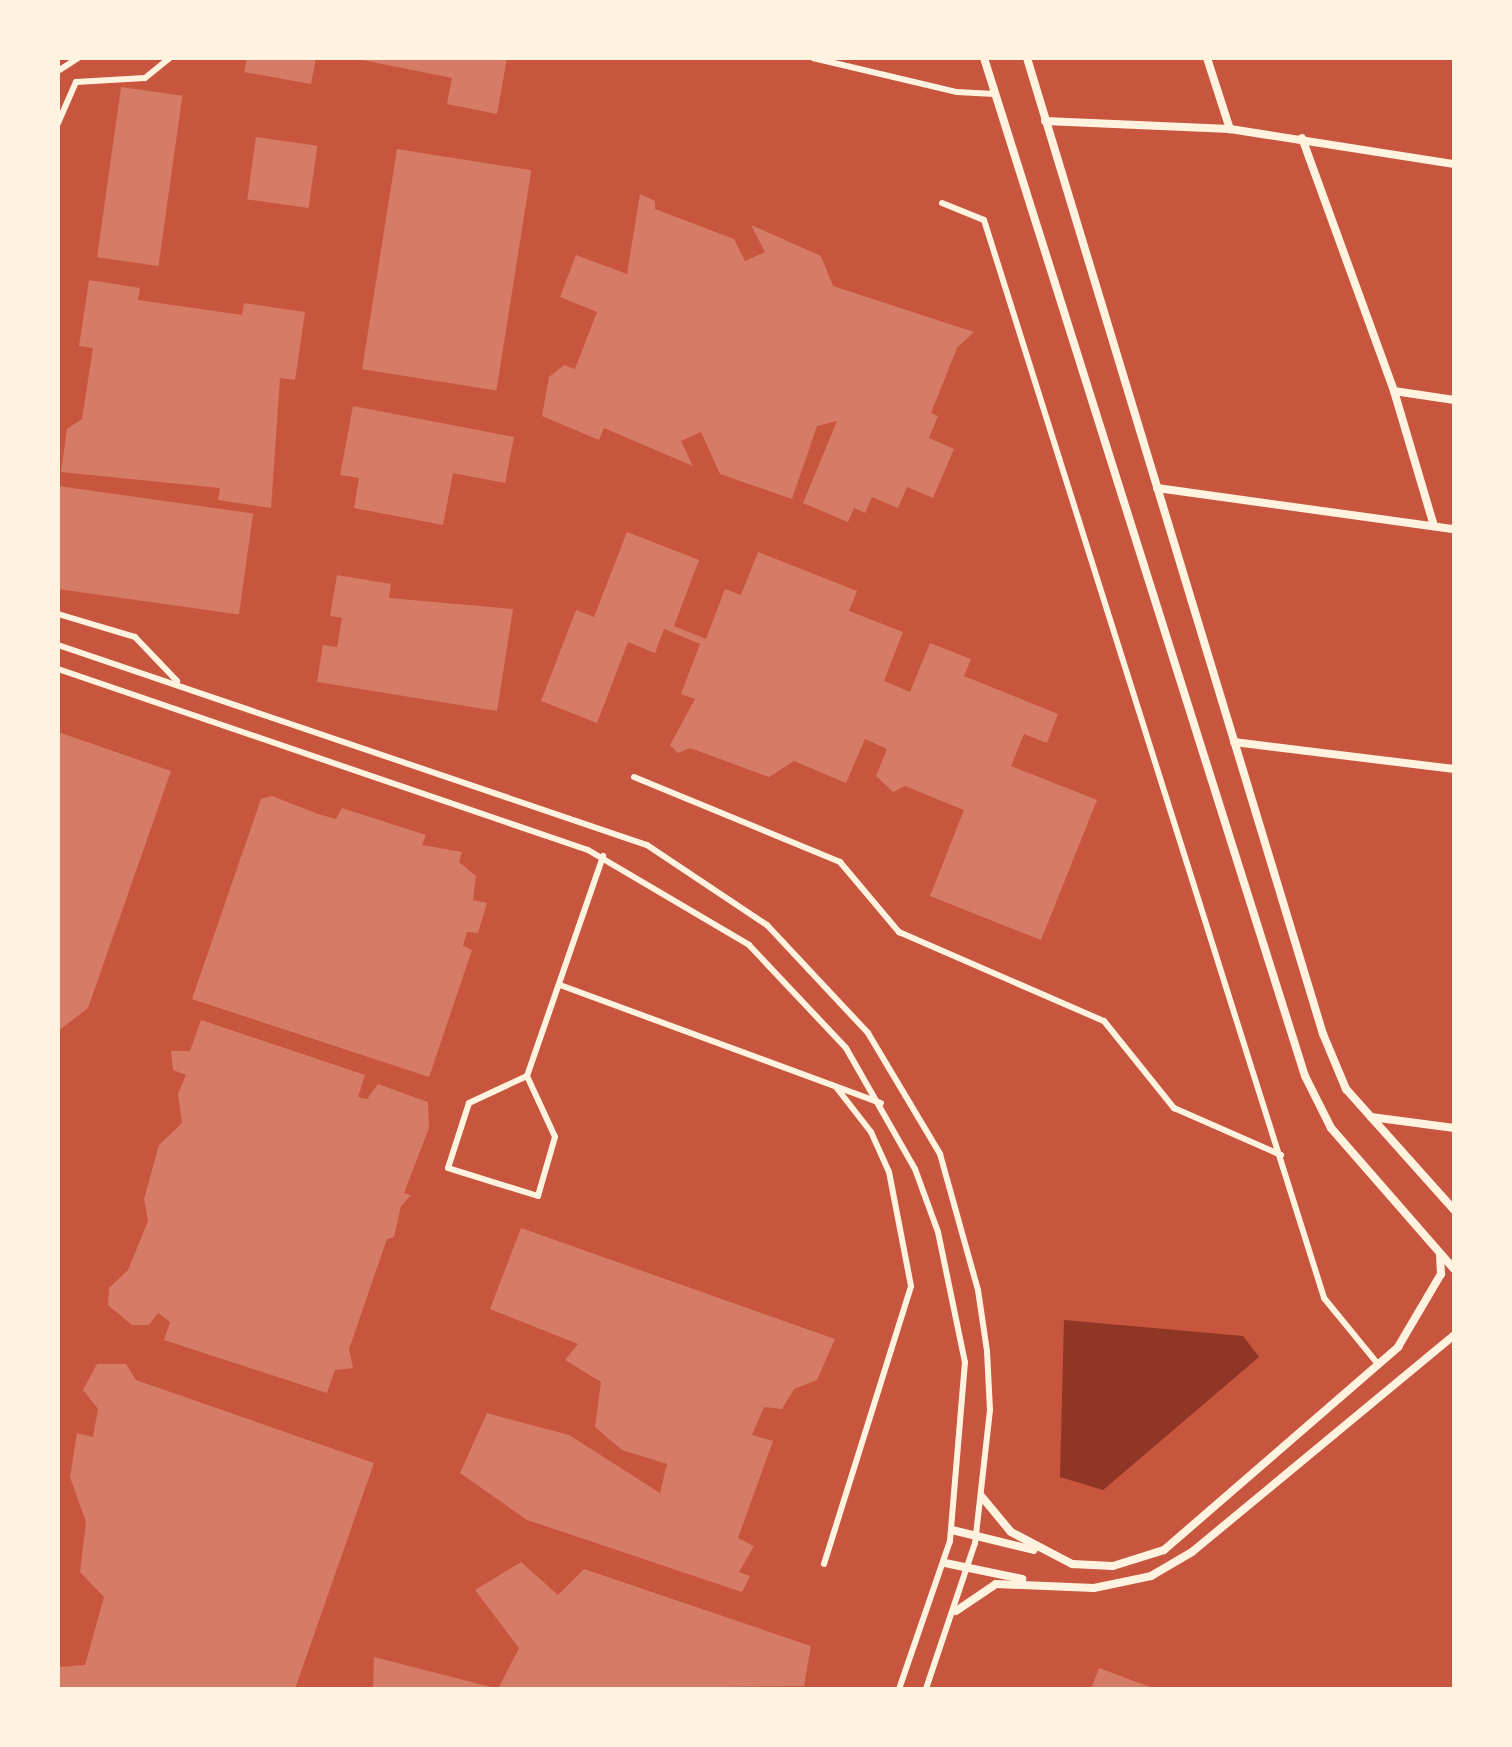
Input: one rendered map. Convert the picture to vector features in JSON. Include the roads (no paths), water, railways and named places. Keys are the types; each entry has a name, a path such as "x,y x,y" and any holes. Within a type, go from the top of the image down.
{"street":[{"path":"984,58 1305,1076 1331,1128 1454,1269"},
{"path":"1027,58 1323,1034 1346,1089 1454,1210"},
{"path":"1207,58 1230,129"},
{"path":"1045,121 1230,129 1454,164"},
{"path":"1302,138 1394,391 1434,526"},
{"path":"1394,391 1454,400"},
{"path":"1157,488 1454,529"},
{"path":"1234,742 1454,769"},
{"path":"1370,1117 1454,1128"},
{"path":"952,1530 1039,1551 1072,1564 1113,1566 1164,1550 1398,1347 1441,1274 1440,1253"},
{"path":"945,1563 1035,1582 1094,1588 1151,1576 1192,1552 1454,1335"},
{"path":"982,1497 1039,1551"},
{"path":"956,1611 996,1584 1035,1582"}],"lane":[{"path":"58,71 78,58"},
{"path":"58,123 76,82 145,78 170,58"},
{"path":"813,58 957,92 995,94"},
{"path":"942,203 984,220 1324,1298 1378,1364"},
{"path":"58,614 135,637 179,684"},
{"path":"58,645 647,845 711,884 813,968 868,1033 940,1154 978,1290 987,1351 990,1410 976,1537 956,1611 926,1689"},
{"path":"58,669 603,856 749,945 846,1048 881,1103 938,1232 965,1362 952,1530 945,1563 899,1689"},
{"path":"634,777 840,862 899,932 1104,1021 1174,1108 1281,1155"},
{"path":"527,1076 469,1103 448,1168 538,1196 555,1137 527,1076 603,856"},
{"path":"560,985 881,1103"},
{"path":"824,1564 911,1286 889,1172 871,1132 836,1087"}]}
